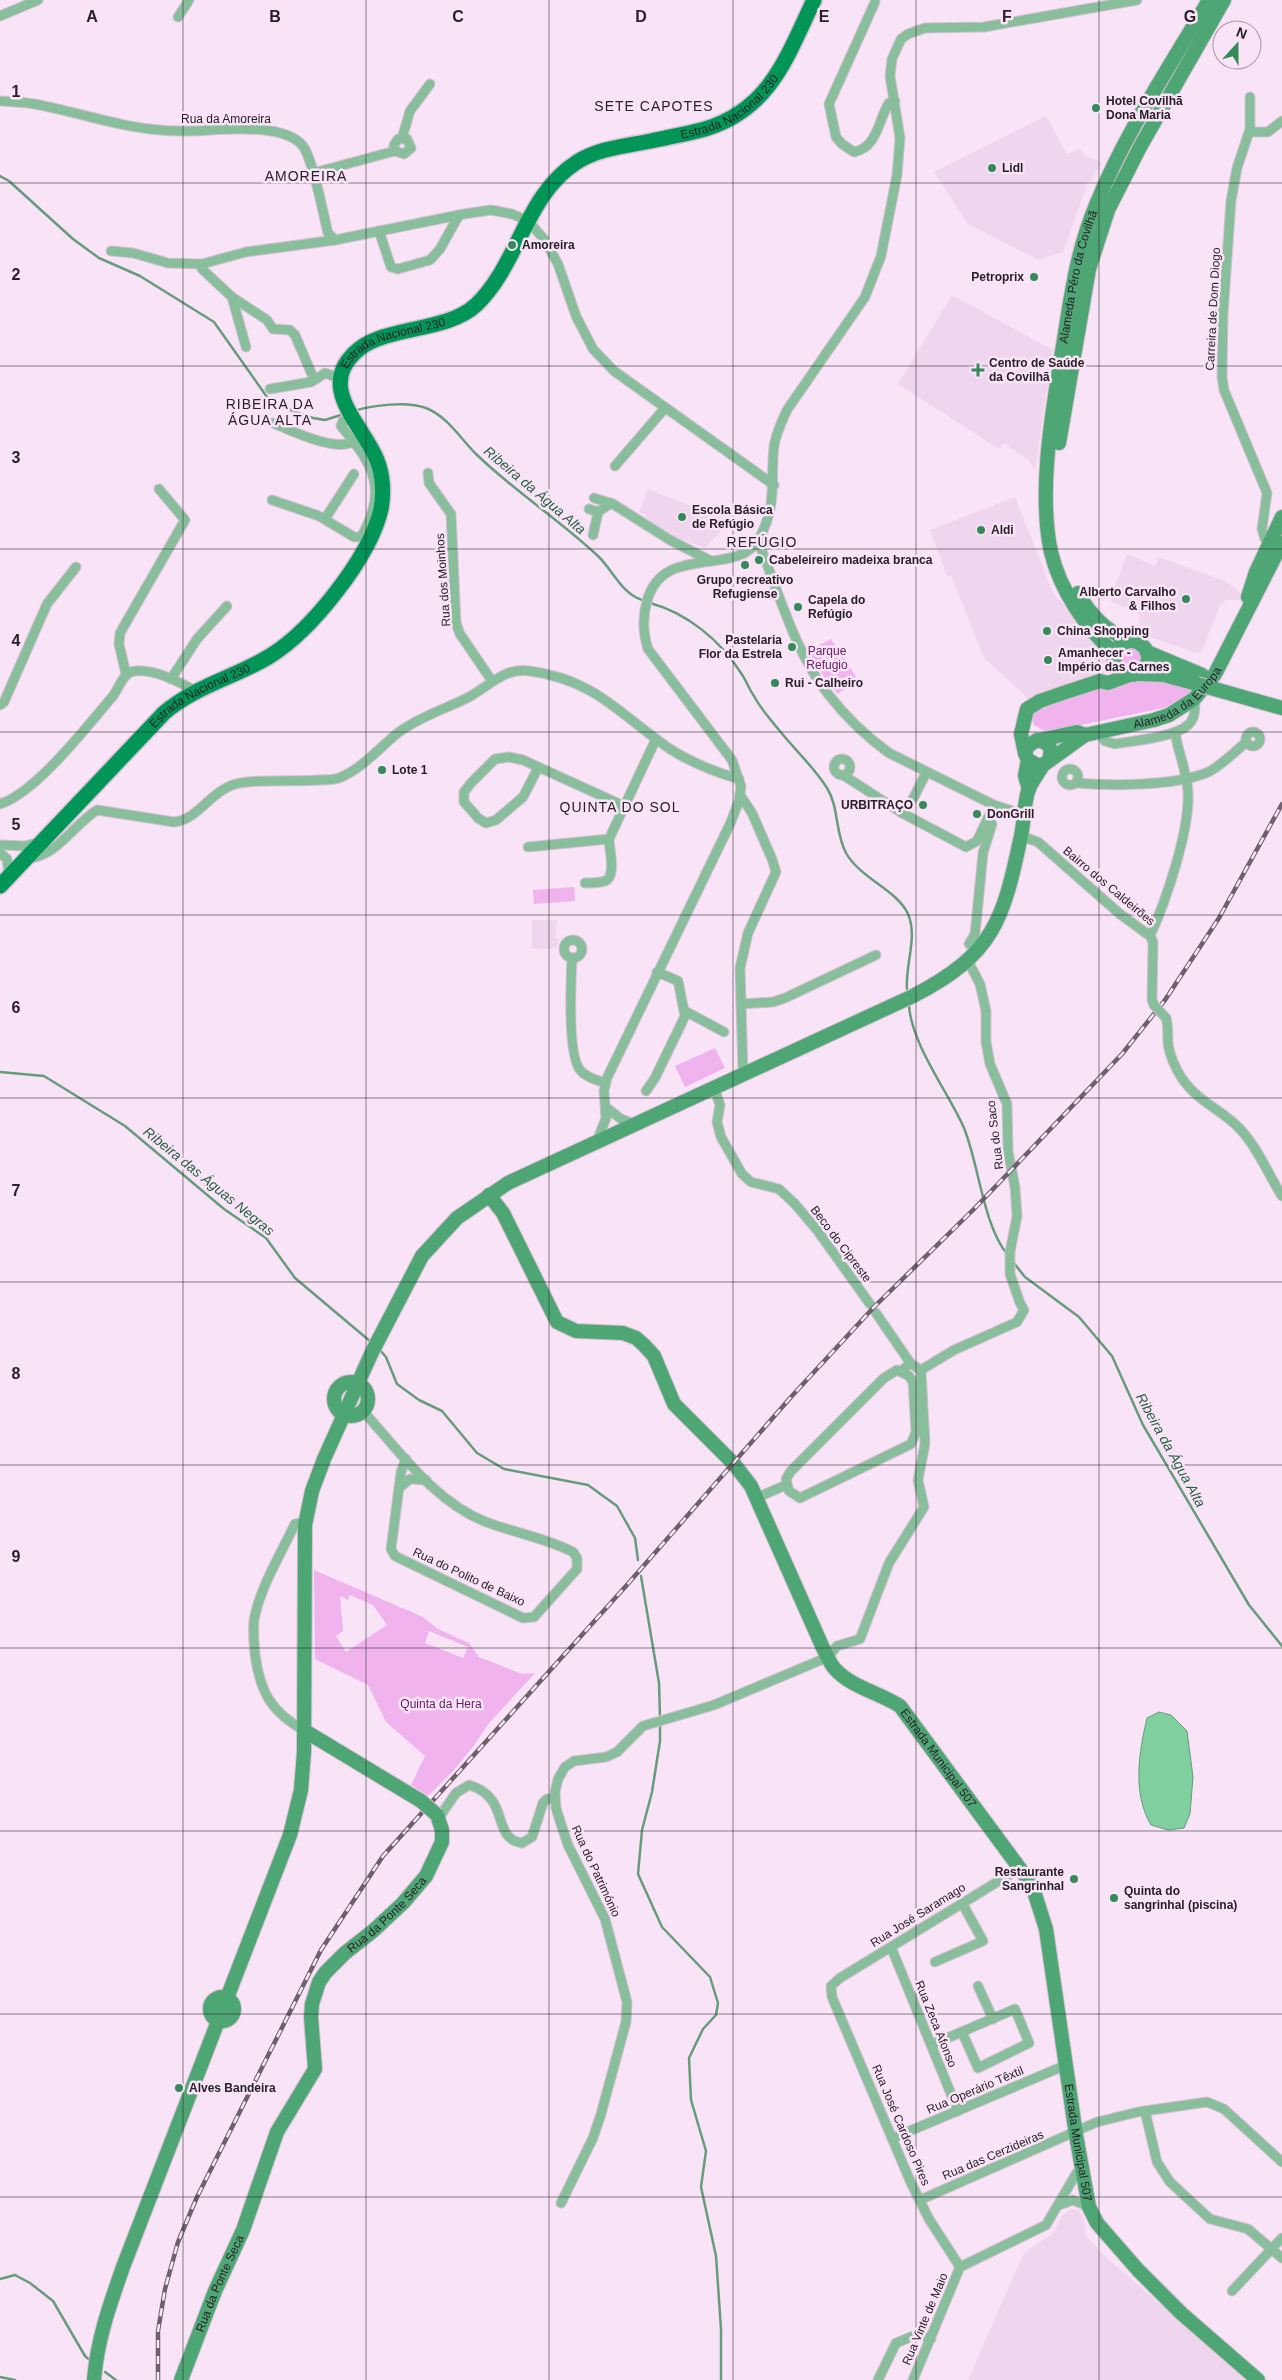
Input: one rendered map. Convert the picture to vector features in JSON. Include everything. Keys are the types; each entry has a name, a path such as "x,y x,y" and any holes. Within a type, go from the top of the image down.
{"main road":[{"name":"Estrada Nacional 230","path":"14,865 42,842 164,713 179,700 270,656 292,640 324,608 370,542 382,505 382,482 377,460 340,395 344,366 360,348 380,339 457,318 475,306 491,289 544,193 576,163 595,152 705,129 734,118 761,97 780,71 814,0"},
{"name":"Alameda Pêro da Covilhã","path":"1209,0 1118,158 1086,230 1075,276 1056,390 1046,495 1051,552 1070,597 1082,618 1114,657 1118,670 1133,675 1164,674 1200,680 1282,708"},
{"name":"Alameda Pêro da Covilhã","path":"1200,680 1147,652 1139,643 1112,634 1082,601 1068,572 1058,542 1053,494 1056,458 1080,314 1099,233 1122,180 1224,0"},
{"name":"Alameda da Europa","path":"1046,763 1085,734 1169,715 1194,699 1215,674 1239,624 1266,576 1282,517"},
{"path":"1100,681 1120,645 1129,641"},
{"path":"1046,763 1035,765 1027,756 1021,734 1021,726 1027,710 1040,701 1100,681 1108,683 1133,675 1146,666 1147,652"},
{"name":"Alameda Pêro da Covilhã","path":"1219,686 1282,699"},
{"path":"358,1384 375,1346 422,1256 450,1225 467,1210 508,1183 941,982 968,961 986,940 1008,896 1029,789 1051,754 1049,746 1038,740 1024,722"},
{"name":"Alameda da Europa","path":"1038,740 1077,732 1085,734"},
{"path":"1029,789 1025,776 1027,756 1030,743 1038,740"},
{"path":"467,1210 485,1210 501,1214 501,1200 508,1183"},
{"name":"Estrada Municipal 507","path":"489,1195 492,1208 501,1214 557,1322 576,1332 623,1333 636,1338 654,1356 674,1404 734,1464 751,1486 834,1668 848,1679 886,1696 900,1706 1032,1885 1046,1929 1089,2207 1097,2223 1138,2270 1216,2346 1258,2380"},
{"path":"358,1384 363,1387 368,1396 368,1402 363,1411 354,1416 345,1415 335,1403 336,1392 343,1385 358,1384"},
{"path":"94,2380 96,2356 104,2320 123,2267 218,2021 230,2019 234,2012 233,2004 227,1998 290,1835 301,1790 305,1731 305,1522 312,1491 345,1415"},
{"path":"305,1731 420,1800 438,1817"},
{"name":"Rua da Ponte Seca","path":"181,2380 215,2291 243,2230 277,2132 315,2070 311,2017 312,2004 319,1982 345,1952 373,1931 403,1903 426,1876 442,1842 442,1830 438,1817"}],"street":[{"path":"0,16 38,0"},
{"path":"178,17 189,0"},
{"path":"617,1132 607,1108 605,1083 730,824 740,795 739,779 732,760 648,649 643,636 648,596 657,580 665,572 744,552 758,541 770,510 774,485 774,445 787,410 865,297 880,256 897,175 900,138 890,76 892,59 901,39 925,28 984,27 1137,0"},
{"path":"875,2 829,104 836,137 842,144 854,152 862,150 868,146 875,136 889,102 894,101"},
{"path":"313,173 396,152 404,154 411,148 411,143 402,138 410,112 430,84"},
{"name":"Carreira de Dom Diogo","path":"1250,97 1250,132 1232,185 1222,377 1224,390 1267,493 1262,529 1265,539 1276,543"},
{"name":"Rua da Amoreira","path":"0,101 33,104 111,124 147,130 261,130 281,132 303,146 313,173 328,233 334,240"},
{"path":"1250,132 1268,132 1282,120"},
{"path":"111,251 134,253 168,263 202,264 246,252 334,240 459,215 491,210 512,214 528,221 544,239 558,264 576,316 593,349 614,372 774,485"},
{"path":"379,231 391,267 398,269 430,260 440,249 459,215"},
{"path":"202,264 202,269 232,296 267,320 273,329 290,330 295,335 313,377 316,379"},
{"path":"232,296 246,347"},
{"path":"270,389 311,382 325,373 342,379"},
{"path":"615,466 665,408"},
{"path":"272,500 325,519 354,537 361,537 370,520 375,482 366,458 341,426 343,421 351,415"},
{"path":"273,423 336,445 349,445 354,441"},
{"name":"Rua dos Moinhos","path":"428,473 429,483 451,514 456,623 460,634 492,681"},
{"path":"325,519 354,474"},
{"path":"126,674 120,653 120,632 185,520 159,489"},
{"path":"594,498 611,503 670,540 710,561"},
{"path":"593,535 593,511 611,503"},
{"path":"758,541 796,636 828,694 877,744 895,757 993,808 1025,815"},
{"path":"0,705 4,702 47,604 76,567"},
{"path":"171,679 197,639 227,606"},
{"path":"0,804 30,786 78,738 118,688 126,674 133,670 171,679 196,691"},
{"path":"4,846 14,849 14,865 40,858 61,843 97,810 174,822 183,821 191,817 220,791 237,783 338,778 367,759 400,731 473,695 502,674 514,670 547,674 572,682 600,695 672,750 713,772 739,779"},
{"path":"1100,731 1105,741 1115,744 1175,732 1188,725 1194,716 1194,699"},
{"path":"1150,936 1162,910 1185,826 1188,791 1175,732"},
{"path":"585,883 605,881 610,878 609,840 656,739"},
{"path":"1076,783 1166,782 1185,778 1208,772 1246,742"},
{"path":"538,768 523,797 496,820 486,822 478,818 464,802 464,792 495,759 509,757 523,760 624,806"},
{"path":"902,814 914,797 926,773"},
{"path":"843,775 902,814 966,847 977,840 993,808"},
{"path":"740,795 752,813 776,872 748,933 740,968 743,1073"},
{"path":"968,944 974,934 983,854 994,820 993,808"},
{"name":"Bairro dos Caldeirões","path":"1021,836 1038,842 1120,914 1150,936 1152,942 1152,991 1154,1005 1166,1018 1169,1026 1168,1041 1177,1070 1189,1089 1203,1102 1241,1130 1258,1152 1282,1196"},
{"path":"528,847 609,840"},
{"path":"4,846 25,846 42,842"},
{"path":"741,1004 773,1002 785,998 876,955"},
{"path":"572,958 570,1026 578,1069 586,1076 605,1083"},
{"name":"Rua do Saco","path":"921,1370 954,1350 1017,1322 1024,1310 1010,1274 1010,1252 1017,1216 1015,1186 1008,1151 1007,1104 990,1064 986,1042 986,1011 980,984 968,961"},
{"path":"646,1091 655,1078 685,1012 678,981 658,972"},
{"path":"685,1012 724,1032"},
{"name":"Beco do Cipreste","path":"714,1087 720,1105 717,1122 721,1137 742,1174 751,1182 779,1189 794,1204 817,1230 870,1304"},
{"path":"610,1116 634,1124"},
{"path":"597,1141 610,1116"},
{"path":"876,1313 912,1364 921,1370"},
{"path":"902,1372 907,1366 912,1364"},
{"path":"897,1370 913,1382 916,1432 911,1444 800,1498 789,1491 786,1485 786,1479 791,1472 884,1378 897,1370"},
{"name":"Rua do Património","path":"561,2203 592,2138 601,2114 626,2022 627,2002 605,1919 568,1845 556,1808 555,1798 558,1779 565,1767 574,1761 606,1757 616,1752 643,1726 714,1705 828,1657 837,1646 860,1639 864,1633 889,1563 924,1507 918,1480 925,1444 921,1370"},
{"name":"Rua do Polito de Baixo","path":"363,1411 444,1498 464,1512 486,1522 573,1552 577,1558 577,1569 534,1617 523,1618 392,1554 401,1472 406,1459"},
{"path":"399,1488 410,1478 426,1480"},
{"path":"756,1498 786,1485"},
{"path":"305,1522 295,1524 261,1597 255,1616 253,1638 258,1672 264,1692 272,1706 305,1731"},
{"path":"438,1817 456,1793 469,1785 477,1787 496,1804 504,1833 509,1838 522,1843 532,1837 543,1803 547,1799 555,1798"},
{"name":"Rua José Saramago","path":"831,1986 840,1978 1020,1868"},
{"path":"935,1962 983,1940 962,1903"},
{"name":"Rua Zeca Afonso","path":"891,1947 958,2111"},
{"name":"Rua José Cardoso Pires","path":"831,1986 832,1997 920,2200 929,2219 960,2268"},
{"path":"978,1986 993,2019"},
{"path":"931,2045 1015,2009 1029,2043 978,2068 962,2032"},
{"name":"Rua Operário Têxtil","path":"893,2138 1066,2065"},
{"name":"Rua das Cerzideiras","path":"920,2200 1113,2117 1207,2102 1224,2109 1282,2162"},
{"path":"1145,2111 1157,2162 1170,2182 1210,2219 1248,2229 1282,2258"},
{"name":"Rua Vinte de Maio","path":"913,2380 960,2268 1046,2225 1076,2174 1082,2168"},
{"path":"1059,2205 1073,2200 1089,2207"},
{"path":"1232,2292 1282,2238"},
{"path":"878,2380 896,2343 918,2334 930,2339"}],"shaded area":[{"path":"1046,116 1067,154 1080,149 1084,155 1102,163 1090,182 1083,183 1087,185 1063,252 1038,260 968,224 934,172"},
{"name":"Centro de Saúde da Covilhã","path":"952,295 1053,350 1035,470 1028,460 1004,443 999,449 898,384"},
{"name":"Escola Básica de Refúgio","path":"648,489 730,521 705,548 667,534 647,523 646,515 639,512"},
{"path":"1015,497 1053,593 1107,651 1109,660 1105,672 1101,676 1028,703 1025,695 984,658 951,575 947,576 930,530"},
{"path":"1127,554 1155,566 1158,557 1225,581 1241,593 1239,600 1226,600 1220,605 1202,651 1196,653 1147,636 1140,628 1139,613 1110,601"},
{"path":"532,920 557,920 555,938 559,939 557,948 532,949"},
{"path":"1159,1712 1171,1715 1187,1731 1193,1777 1190,1814 1184,1828 1168,1830 1151,1825 1141,1800 1139,1772 1144,1731 1147,1718"},
{"path":"1071,2209 1079,2210 1085,2224 1085,2235 1108,2259 1248,2380 968,2380 1024,2253 1053,2233 1063,2215"}],"green space":[{"name":"Parque Refugio","path":"831,639 857,678 838,694 826,680 808,651"},
{"path":"1131,647 1141,654 1142,658 1135,668 1131,669 1121,662 1120,658 1127,648"},
{"path":"1147,678 1194,688 1185,697 1164,708 1065,728 1045,731 1034,725 1031,718 1039,710 1051,703 1067,697 1102,687"},
{"path":"574,887 575,901 534,904 533,890"},
{"path":"715,1048 725,1068 685,1087 675,1066"},
{"name":"Quinta da Hera","path":"314,1570 423,1617 438,1629 469,1643 479,1657 522,1674 535,1673 489,1723 454,1770 428,1796 411,1785 425,1756 386,1722 368,1685 315,1659","holes":["350,1595 373,1605 387,1625 346,1652 336,1636 343,1631 340,1596 348,1600","429,1631 468,1647 463,1658 425,1643"]}],"waterway":[{"name":"Ribeira da Água Alta","path":"0,176 9,181 73,239 99,258 140,276 214,322 267,397 282,407 313,418 325,420 344,414"},
{"name":"Ribeira da Água Alta","path":"354,411 400,404 418,406 434,412 447,422 491,468 569,530 599,557 630,594 645,601"},
{"name":"Ribeira da Água Alta","path":"650,603 690,621 713,639 733,661 762,709 827,788 831,795 840,837 846,853 860,870 896,898 908,914 911,923 912,942 907,989"},
{"name":"Ribeira da Água Alta","path":"909,1006 912,1021 924,1052 964,1128 992,1227 1007,1254"},
{"name":"Ribeira das Águas Negras","path":"0,1072 44,1076 125,1126 224,1209 266,1238 295,1278 371,1342"},
{"name":"Ribeira da Água Alta","path":"1013,1262 1025,1277 1079,1317 1112,1356 1143,1425 1249,1605 1282,1646"},
{"name":"Ribeira das Águas Negras","path":"379,1349 386,1357 397,1384 419,1400 442,1411 477,1453 504,1469 588,1485 617,1506 635,1538 638,1560"},
{"name":"Ribeira das Águas Negras","path":"641,1576 659,1683 660,1718"},
{"name":"Ribeira das Águas Negras","path":"660,1724 660,1741 652,1792 642,1830 638,1874 662,1927 710,1977 718,2003 716,2015 703,2029 689,2058 691,2100 706,2151 701,2187 716,2256 721,2329 721,2380"},
{"path":"0,2279 15,2275 30,2283 53,2301 85,2356 91,2361"},
{"path":"105,2372 116,2380"},
{"path":"0,2377 15,2380"}],"railway":[{"path":"158,2380 158,2331 165,2289 178,2242 197,2197 321,1950 383,1856 626,1586 791,1397 874,1307 974,1209 1122,1054 1165,1000 1219,918 1282,804"}],"place":[{"name":"Hotel Covilhã Dona Maria","path":"1096,108"},
{"name":"Lidl","path":"992,168"},
{"name":"Amoreira","path":"512,245"},
{"name":"Petroprix","path":"1034,277"},
{"name":"Centro de Saúde da Covilhã","path":"978,370"},
{"name":"Escola Básica de Refúgio","path":"682,517"},
{"name":"Aldi","path":"981,530"},
{"name":"Cabeleireiro madeixa branca","path":"759,560"},
{"name":"Grupo recreativo Refugiense","path":"745,565"},
{"name":"Alberto Carvalho & Filhos","path":"1186,599"},
{"name":"Capela do Refúgio","path":"798,607"},
{"name":"China Shopping","path":"1047,631"},
{"name":"Pastelaria Flor da Estrela","path":"792,647"},
{"name":"Amanhecer - Império das Carnes","path":"1048,660"},
{"name":"Rui - Calheiro","path":"775,683"},
{"name":"Lote 1","path":"382,770"},
{"name":"URBITRAÇO","path":"923,805"},
{"name":"DonGrill","path":"977,814"},
{"name":"Restaurante Sangrinhal","path":"1074,1879"},
{"name":"Quinta do sangrinhal (piscina)","path":"1114,1898"},
{"name":"Alves Bandeira","path":"179,2088"}],"district":[{"name":"SETE CAPOTES","path":"654,106"},
{"name":"AMOREIRA","path":"306,176"},
{"name":"RIBEIRA DA ÁGUA ALTA","path":"270,412"},
{"name":"REFÚGIO","path":"762,542"},
{"name":"QUINTA DO SOL","path":"620,807"}]}
